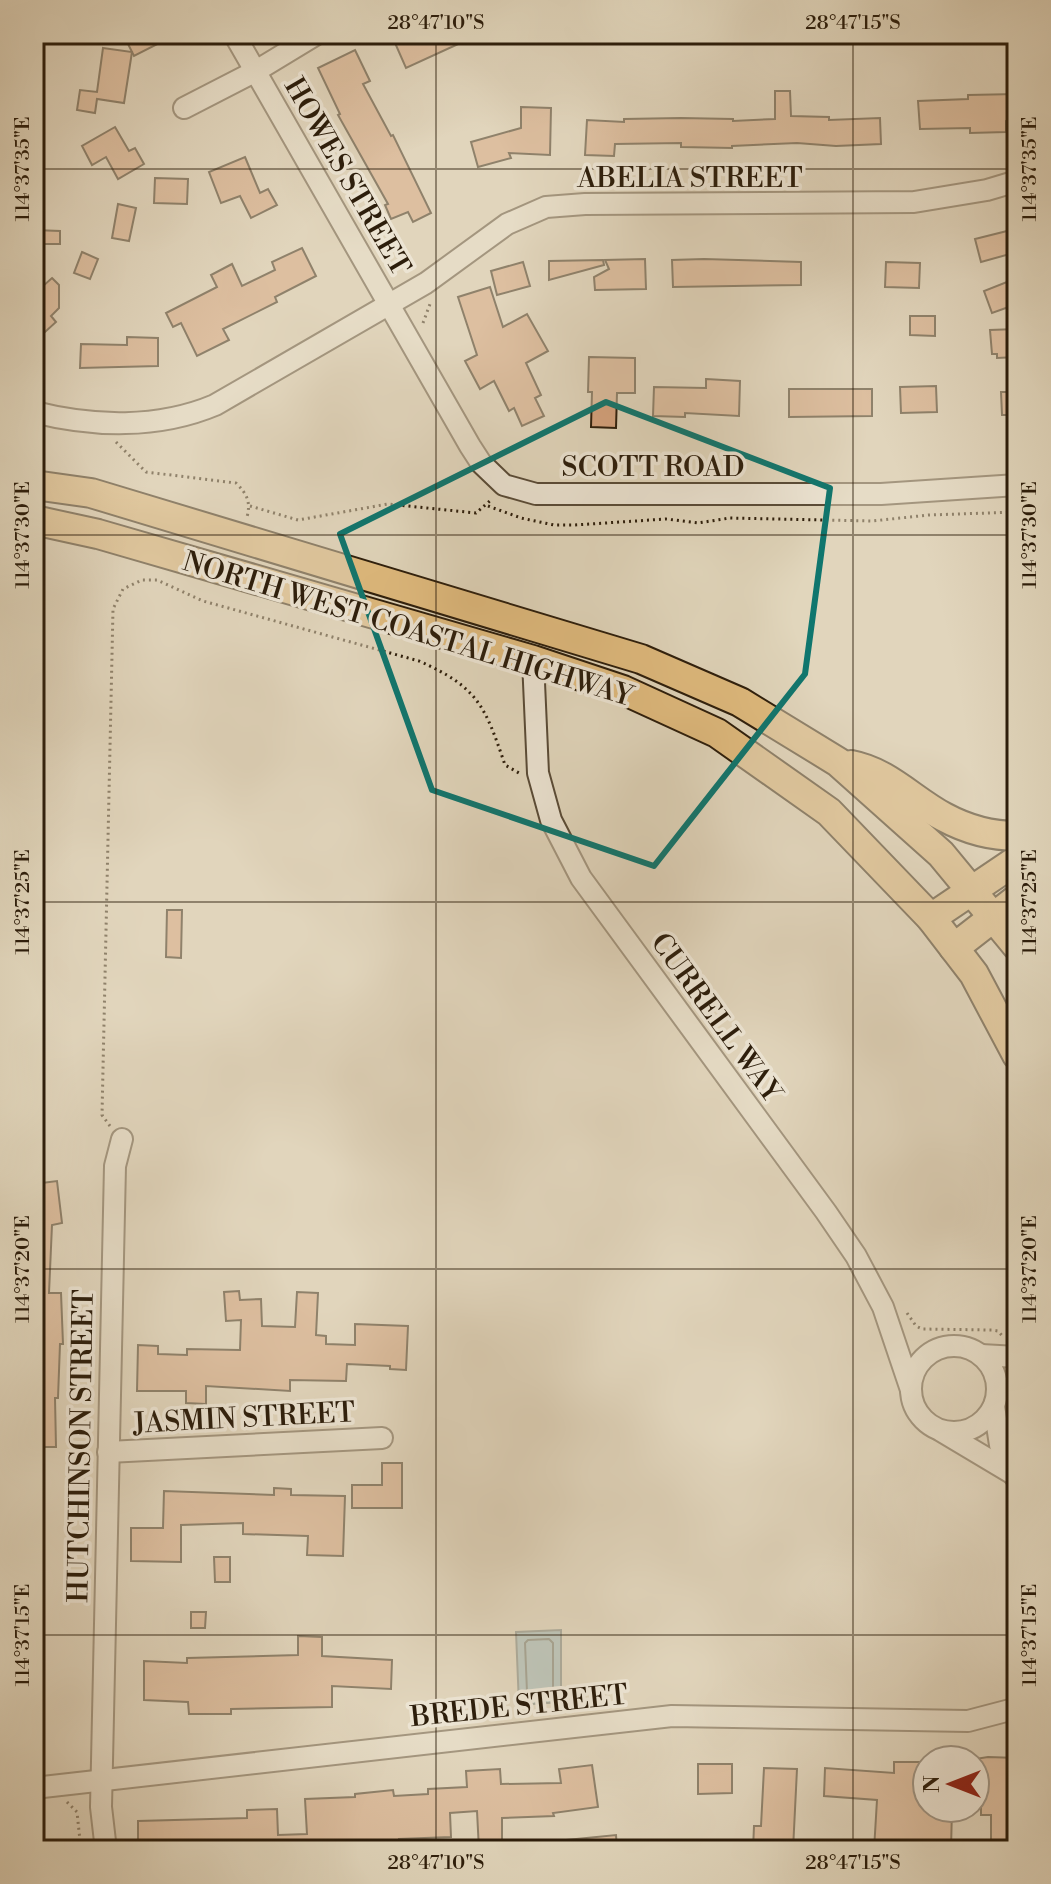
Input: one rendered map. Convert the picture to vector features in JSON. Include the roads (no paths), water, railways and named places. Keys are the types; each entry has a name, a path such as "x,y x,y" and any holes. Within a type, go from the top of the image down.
{"highway":[{"name":"NORTH WEST COASTAL HIGHWAY","path":"34,485 91,493 641,659 740,702 838,762 941,854 1017,946"},
{"name":"NORTH WEST COASTAL HIGHWAY","path":"34,520 98,534 533,660 623,690 717,733 829,812 931,918 974,974 1017,1055"},
{"path":"838,762 867,768 943,816 978,832 1017,836"},
{"path":"931,918 1017,860"},
{"path":"954,948 1017,899"}],"street":[{"name":"HOWES STREET","path":"234,34 389,305"},
{"path":"184,108 256,71 317,34"},
{"name":"ABELIA STREET","path":"34,412 68,421 99,422 156,422 189,416 215,405 389,305 426,283 507,224 546,207 585,204 914,202 987,190 1017,181"},
{"name":"SCOTT ROAD","path":"389,305 470,446 481,463 504,485 536,494 881,494 1017,485"},
{"name":"CURRELL WAY","path":"533,660 538,773 557,832 581,878 856,1256 883,1307 911,1390"},
{"name":"HUTCHINSON STREET","path":"106,1850 101,1780 108,1452 115,1166 122,1139"},
{"path":"1015,1477 937,1429 919,1413 911,1390 918,1366 936,1350 959,1346 981,1355 1017,1357"},
{"path":"981,1355 995,1375 1000,1445 1015,1477"},
{"path":"937,1429 961,1432 972,1428 985,1419 995,1403 1017,1383"},
{"name":"JASMIN STREET","path":"108,1452 382,1438"},
{"name":"BREDE STREET","path":"34,1788 672,1716 968,1721 1010,1710"}],"water":[{"path":"561,1630 561,1702 519,1705 516,1632"}]}
